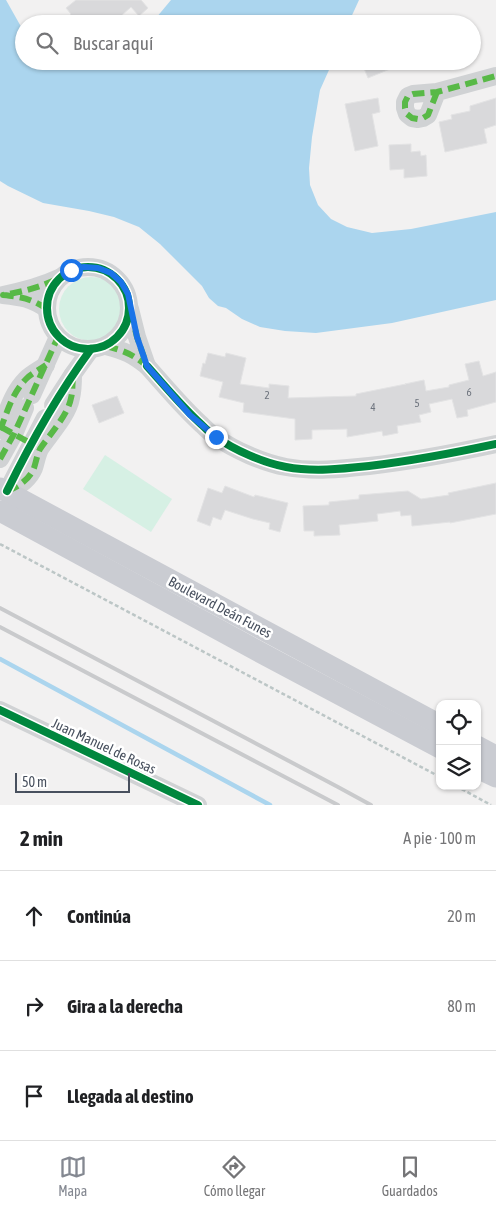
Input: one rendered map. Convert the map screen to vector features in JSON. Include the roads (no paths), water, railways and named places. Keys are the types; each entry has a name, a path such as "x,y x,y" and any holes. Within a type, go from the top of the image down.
{"main road":[{"name":"Boulevard Deán Funes","path":"2,494 436,723"},
{"name":"Boulevard Deán Funes","path":"0,511 436,746"},
{"path":"481,748 496,756"},
{"path":"481,770 496,778"}],"street":[{"path":"437,92 496,76"},
{"path":"1,295 40,286 59,278 71,270 84,267 98,268 111,273 121,282 128,294 137,337 147,366"},
{"path":"59,278 52,287 48,297 47,308 48,319 58,337 68,344 79,348 98,347 126,352 135,356 147,366 190,415 216,437 244,453 285,467 314,470 352,468 436,457 496,444"},
{"path":"1,295 24,297 47,308"},
{"path":"36,446 49,411 73,374 98,347 116,339 128,320 130,308"},
{"path":"5,431 29,402 58,337"},
{"path":"0,459 13,398 27,378 46,365"},
{"path":"2,494 36,446 62,417 69,406 72,397 73,374"},
{"path":"5,431 36,446"},
{"name":"Juan Manuel de Rosas","path":"1,711 189,803"}],"water":[{"path":"0,0 6,0 15,16 15,70 329,70 320,90 309,168 310,185 318,205 331,219 347,227 372,233 411,229 496,212 496,300 392,323 316,333 260,327 242,319 226,308 218,306 209,298 202,286 160,244 139,227 114,217 43,203 0,181"},
{"path":"171,0 359,0 352,15 158,15"}],"waterway":[{"path":"0,659 270,805"}],"railway":[{"path":"0,608 371,805"},
{"path":"0,627 338,805"}]}
